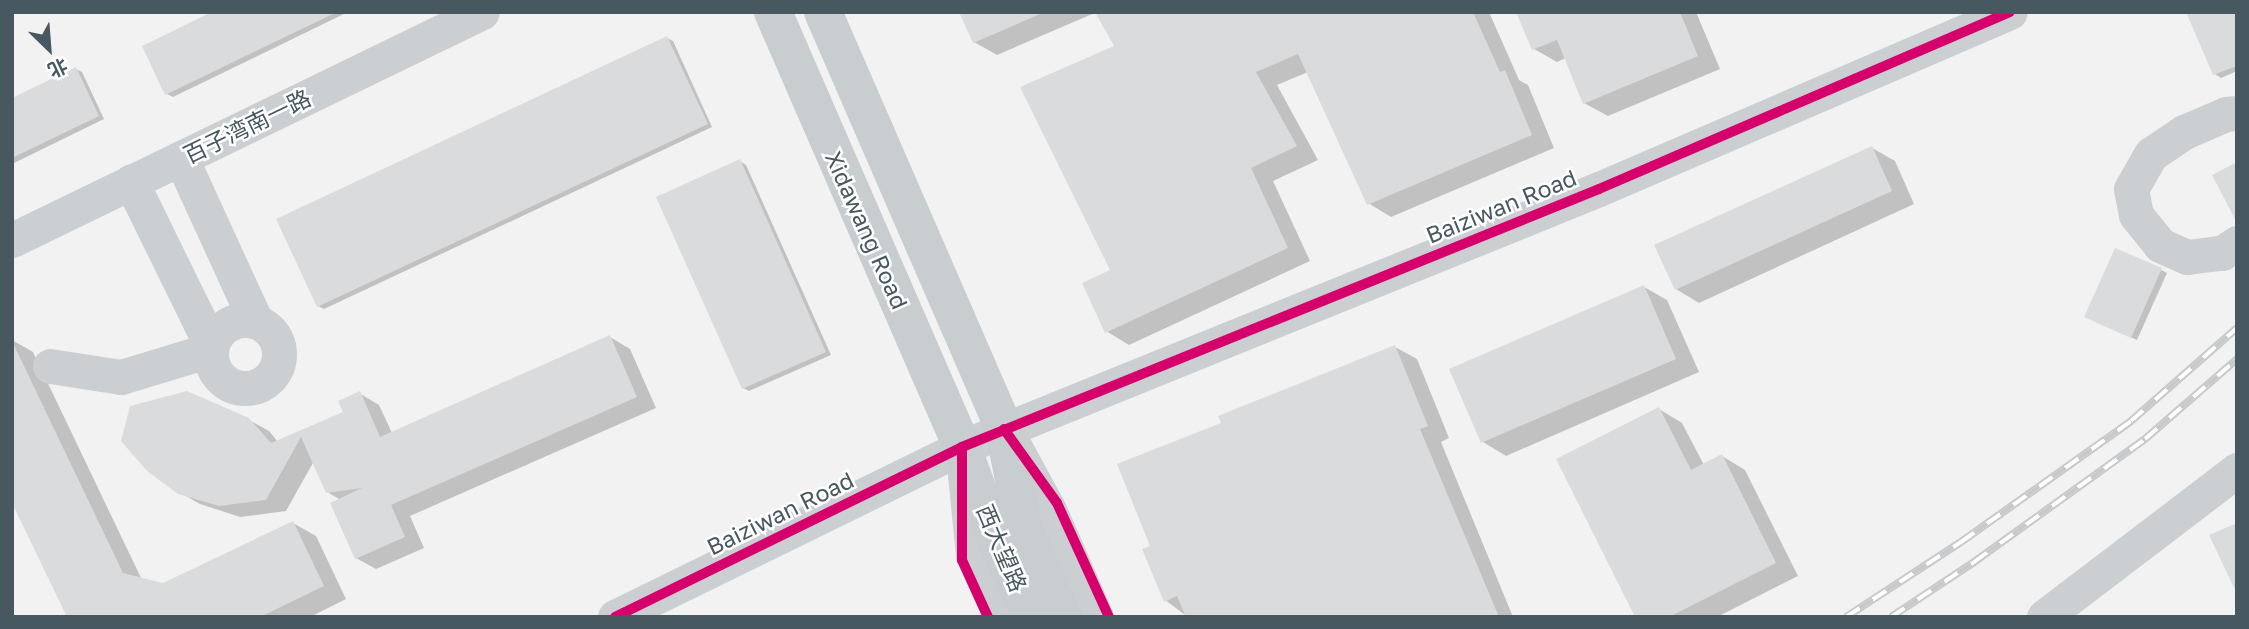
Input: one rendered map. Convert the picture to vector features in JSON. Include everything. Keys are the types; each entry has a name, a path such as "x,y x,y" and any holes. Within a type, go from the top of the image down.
{"main road":[{"name":"Xidawang Road","path":"773,12 962,447"},
{"name":"Xidawang Road","path":"823,12 1004,429"},
{"name":"西大望路","path":"1004,429 1024,530 1063,617"},
{"name":"西大望路","path":"962,447 996,540 1031,617"}],"street":[{"name":"百子湾南一路","path":"12,240 482,12"},
{"name":"Baiziwan Road","path":"615,617 962,447 1599,189 2010,12"},
{"path":"2237,113 2184,132 2151,154 2131,189 2136,215 2160,245 2187,257 2222,253 2237,243"},
{"path":"131,182 211,345 214,371 235,388 263,385 279,364 276,337 255,320 181,158"},
{"path":"50,366 121,377 204,352 228,323 255,320"},
{"path":"1004,429 1048,510 1096,617"},
{"name":"西大望路","path":"962,447 972,555 1001,617"},
{"path":"2044,617 2237,470"}],"building":[{"path":"212,12 337,12 165,95 142,46"},
{"path":"959,12 1045,12 973,43"},
{"path":"1095,12 1473,12 1500,72 1505,70 1532,135 1367,205 1298,54 1256,72 1297,146 1251,168 1288,248 1105,333 1082,283 1110,270 1020,87 1114,46"},
{"path":"1516,12 1680,12 1698,56 1583,104 1557,40 1532,50"},
{"path":"2186,12 2237,12 2237,66 2213,75"},
{"path":"667,36 708,124 317,307 276,219"},
{"path":"76,67 99,116 12,158 12,98"},
{"path":"1872,146 1892,191 1675,290 1654,245"},
{"path":"740,159 826,352 742,389 656,197"},
{"path":"2237,162 2237,223 2212,175"},
{"path":"2115,248 2162,268 2131,338 2084,317"},
{"path":"1644,285 1676,359 1481,443 1449,369"},
{"path":"610,335 637,397 391,505 405,537 355,559 330,503 362,488 326,493 301,437 266,500 219,506 178,494 147,471 121,441 130,406 187,391 249,418 271,443 343,412 338,401 360,391 380,437"},
{"path":"12,341 123,573 163,583 293,521 324,586 260,617 67,617 12,503"},
{"path":"1395,345 1428,426 1420,429 1499,617 1186,617 1177,596 1164,602 1142,549 1150,546 1117,464 1221,423 1218,416"},
{"path":"1659,407 1691,470 1722,454 1776,563 1669,617 1635,617 1556,459"},
{"path":"2237,523 2237,594 2209,535"}],"railway":[{"path":"1846,617 1961,542 2131,421 2237,328"},
{"path":"1891,617 1974,562 2145,439 2237,359"}],"cycle path":[{"path":"615,617 962,447 1599,189 2010,12"},
{"path":"1004,429 1057,503 1109,617"},
{"path":"962,447 962,560 988,617"}]}
